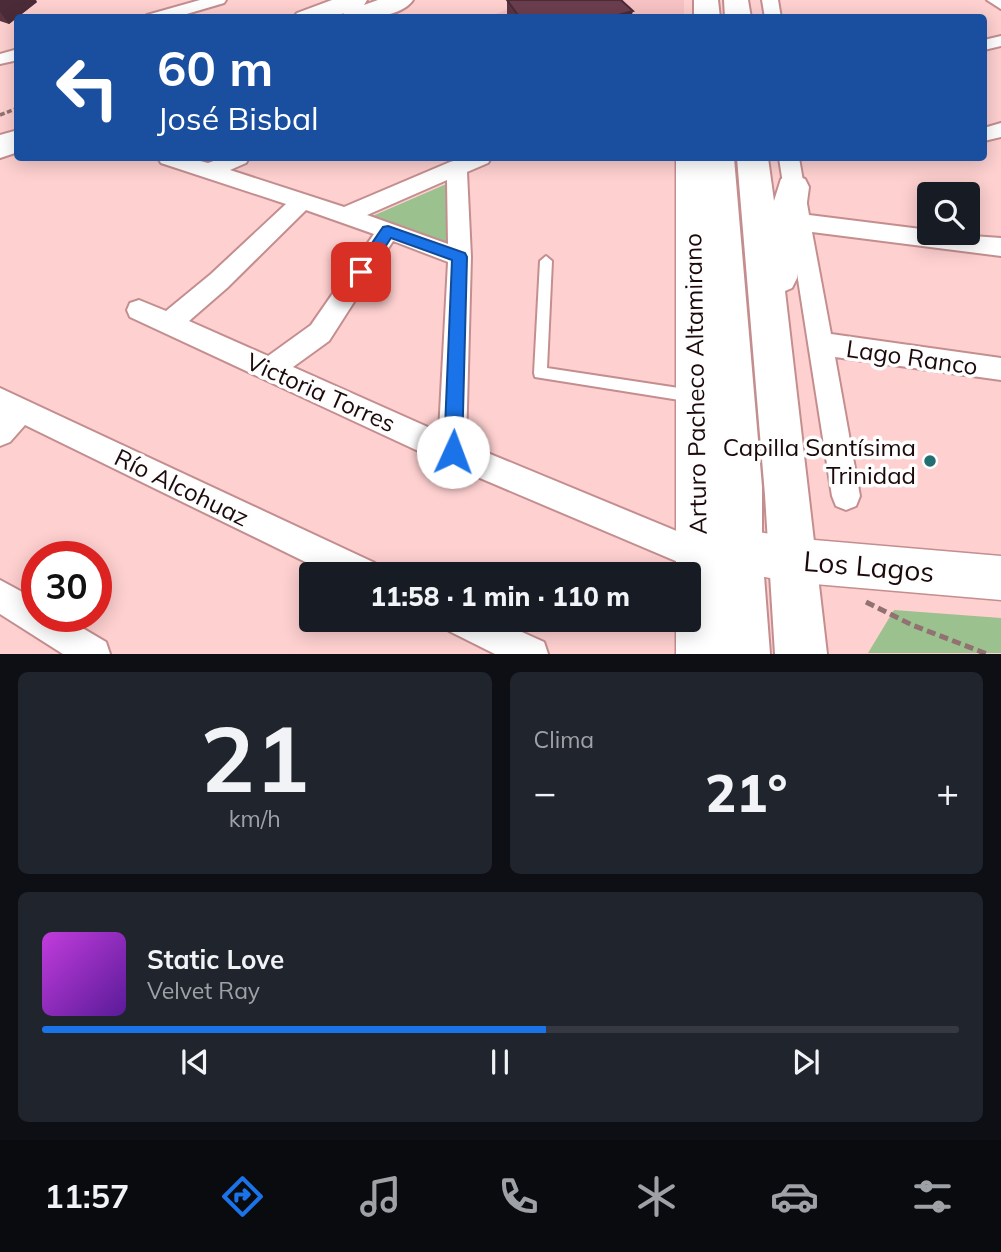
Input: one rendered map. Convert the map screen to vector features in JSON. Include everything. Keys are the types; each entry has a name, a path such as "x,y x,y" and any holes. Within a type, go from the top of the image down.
{"main road":[{"path":"317,14 355,0"},
{"path":"364,14 401,0"},
{"path":"718,161 739,487 718,552 744,653"},
{"path":"753,161 788,495 791,560 801,653"},
{"path":"769,306 778,285 791,172"}],"street":[{"path":"167,14 218,0"},
{"path":"995,0 1001,4"},
{"path":"178,161 345,215 460,257"},
{"path":"210,171 233,161"},
{"path":"345,215 473,161"},
{"name":"Arturo Pacheco Altamirano","path":"690,161 696,397 718,552 700,653"},
{"path":"453,452 460,257 457,167"},
{"path":"791,172 846,496"},
{"path":"168,324 219,281 302,201"},
{"path":"799,222 1001,247"},
{"path":"271,369 320,333 388,231"},
{"name":"Victoria Torres","path":"139,310 453,452 718,552"},
{"name":"Lago Ranco","path":"822,344 1001,369"},
{"path":"0,433 10,405"},
{"name":"Río Alcohuaz","path":"10,405 339,562"},
{"name":"Los Lagos","path":"718,552 1001,578"},
{"path":"0,596 94,653"},
{"path":"486,632 532,653"}],"lane":[{"path":"546,261 540,373 696,397"}],"path":[{"path":"863,600 912,625 987,653"}],"shaded area":[{"path":"533,0 684,0 684,14 495,14"}],"green space":[{"path":"451,182 455,239 446,245 368,218"},
{"path":"894,610 1001,618 1001,653 868,653"}],"building":[{"path":"507,0 621,0 633,11 622,14 517,14"}],"place":[{"name":"Capilla Santísima Trinidad","path":"930,461"}],"route":[{"path":"361,272 388,231 460,257 453,452"}]}
